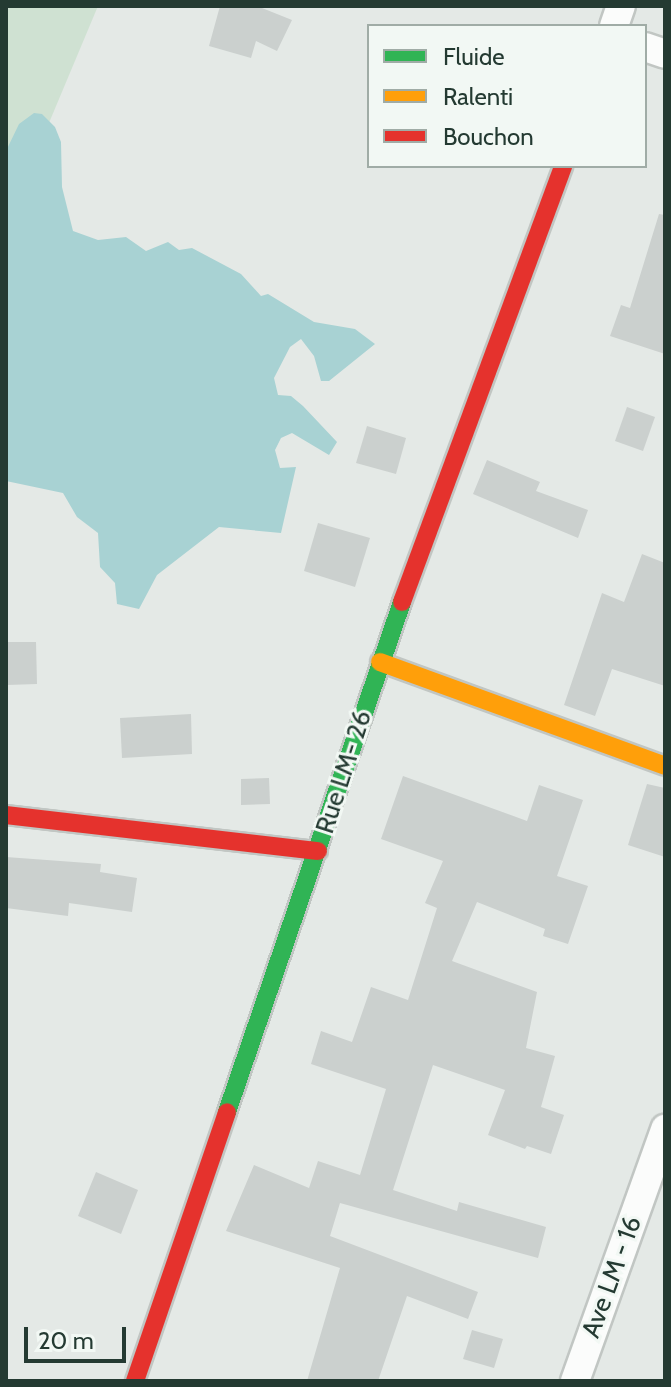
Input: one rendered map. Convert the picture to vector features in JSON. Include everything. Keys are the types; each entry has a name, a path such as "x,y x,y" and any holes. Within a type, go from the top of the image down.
{"street":[{"name":"Rue LM- 26","path":"144,1378 380,662 562,168"},
{"path":"380,662 665,766"},
{"path":"6,815 318,851"},
{"name":"Ave LM - 16","path":"575,1381 665,1129"}],"green space":[{"path":"6,6 98,6 33,161 6,150"}],"water":[{"path":"34,113 42,114 55,127 61,142 62,187 73,231 98,240 126,237 146,251 168,242 179,250 192,248 241,274 261,296 268,294 314,322 355,329 375,344 329,381 321,381 314,356 301,339 290,347 274,378 278,395 291,396 337,442 329,455 292,433 281,438 275,450 280,468 296,467 281,533 219,527 157,575 139,609 117,604 115,583 100,567 98,533 77,517 63,493 6,481 6,151 19,124"}],"building":[{"path":"220,6 257,6 292,20 277,51 256,41 251,58 209,46"},
{"path":"659,214 665,215 665,354 610,336 621,305 630,308"},
{"path":"627,407 655,417 643,451 615,441"},
{"path":"367,426 406,438 396,474 356,463"},
{"path":"487,460 540,482 536,491 588,510 578,538 473,494"},
{"path":"318,523 370,538 355,587 304,571"},
{"path":"642,554 665,563 665,686 612,669 595,716 564,705 602,593 624,602"},
{"path":"6,642 36,642 37,684 7,685"},
{"path":"191,714 192,754 122,758 120,718"},
{"path":"403,776 527,821 539,785 583,800 557,876 588,886 568,944 543,936 545,929 477,902 452,961 537,992 526,1048 555,1056 541,1107 564,1115 551,1154 527,1146 525,1149 488,1135 505,1090 433,1065 393,1190 457,1211 459,1202 546,1227 538,1258 340,1203 330,1236 478,1292 468,1319 407,1296 378,1381 307,1381 340,1268 226,1231 254,1165 309,1188 318,1161 360,1175 386,1089 311,1064 321,1031 352,1042 371,987 408,1000 437,908 425,903 443,861 381,839"},
{"path":"269,778 270,804 241,805 241,779"},
{"path":"647,784 665,788 665,857 628,845"},
{"path":"6,857 101,864 100,872 137,878 132,912 69,903 68,916 6,908"},
{"path":"96,1172 138,1190 121,1234 78,1216"},
{"path":"472,1330 503,1339 494,1368 463,1359"}],"traffic: fast":[{"path":"227,1112 402,602"}],"traffic: slow":[{"path":"380,662 665,766"}],"traffic: jam":[{"path":"402,602 562,168"},
{"path":"6,815 318,851"},
{"path":"135,1381 227,1112"}]}
